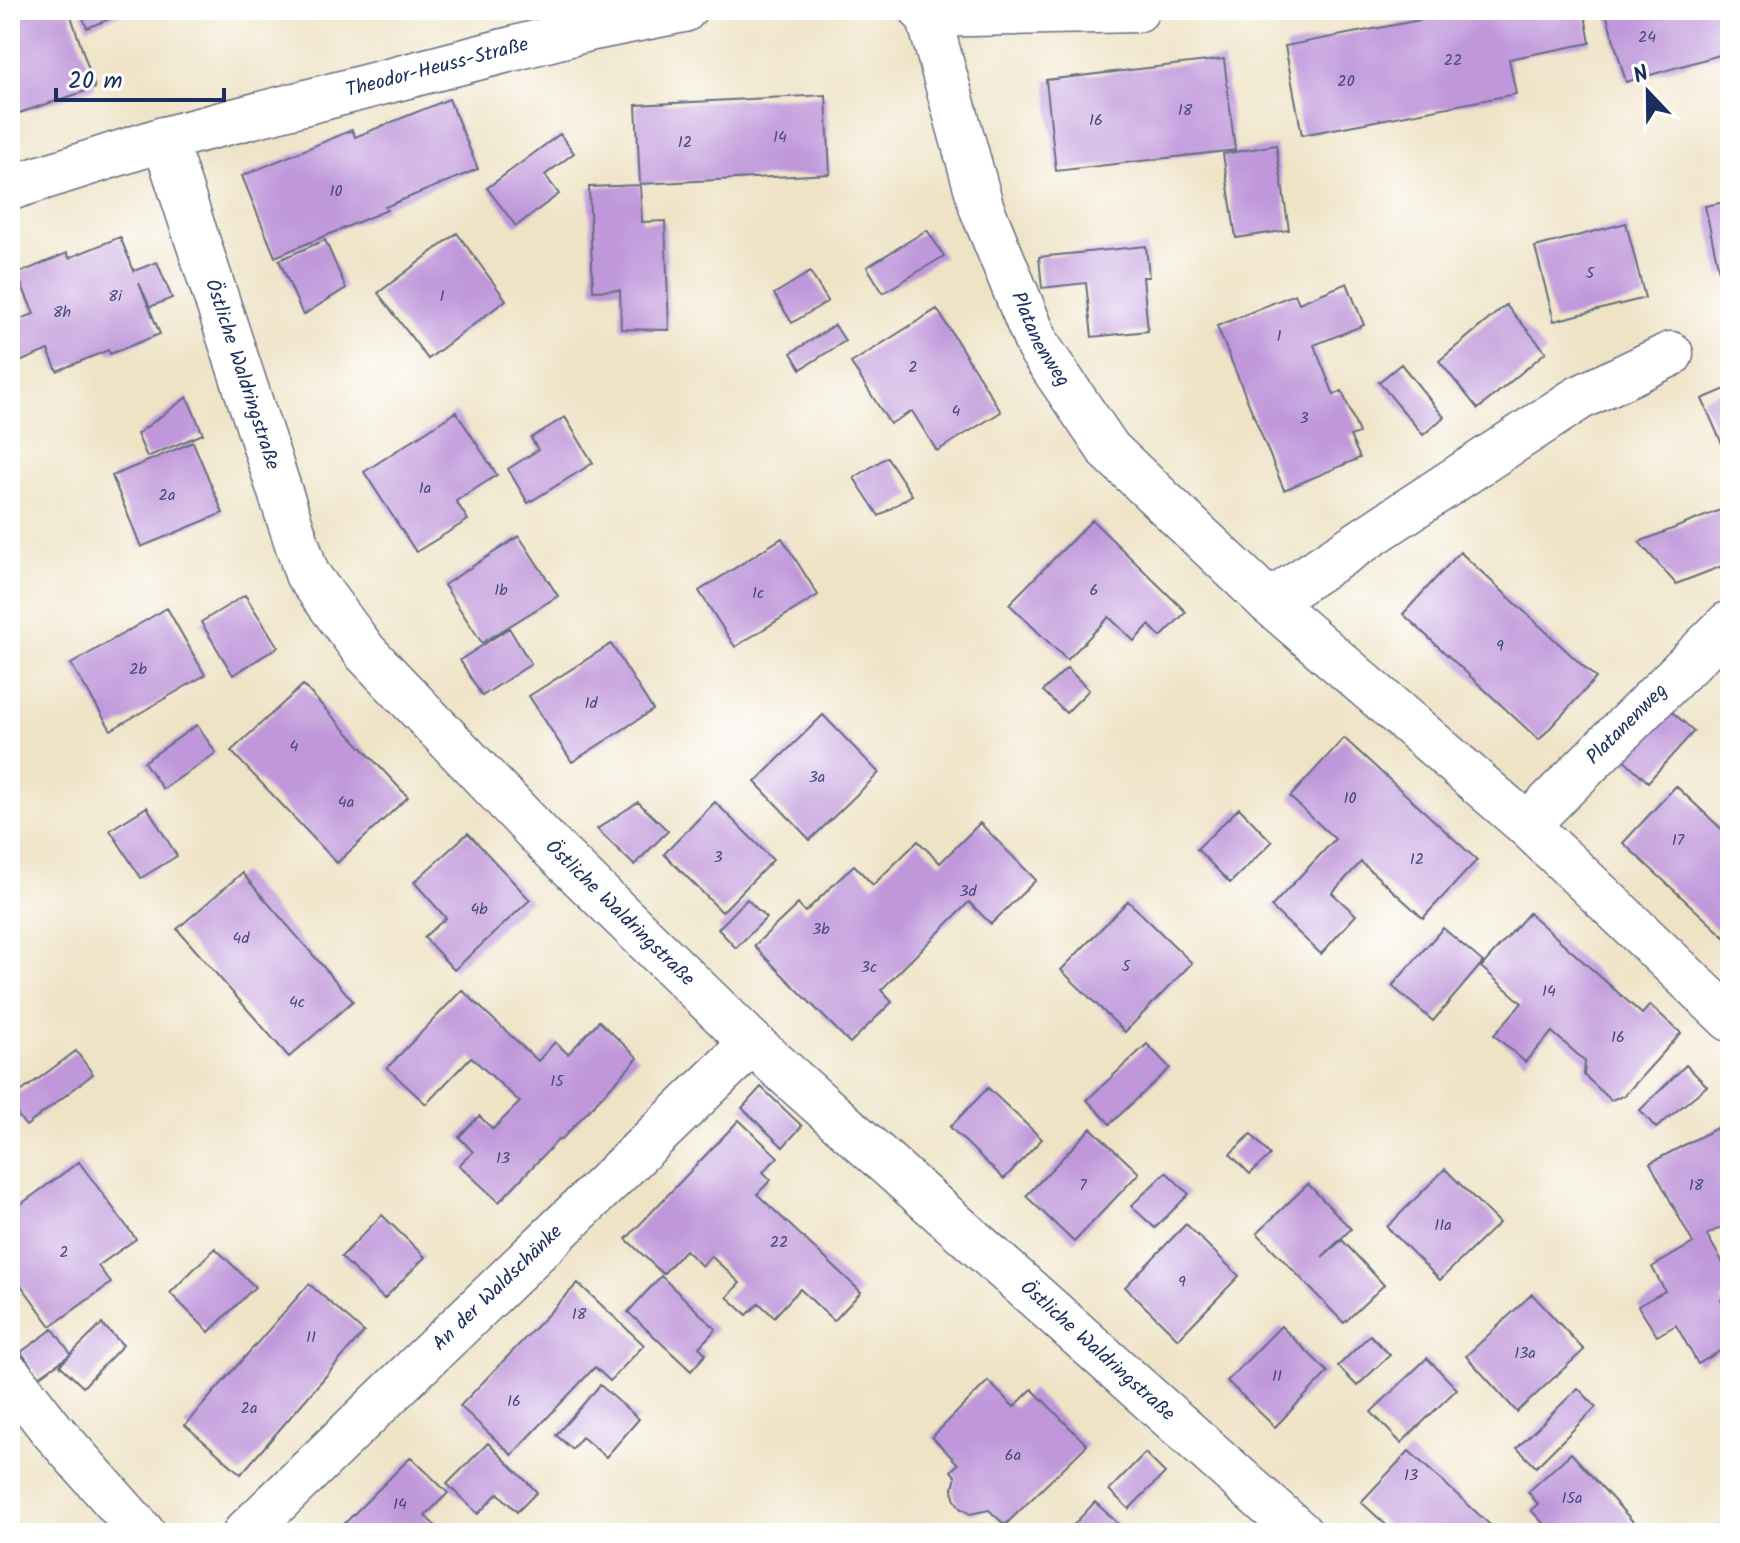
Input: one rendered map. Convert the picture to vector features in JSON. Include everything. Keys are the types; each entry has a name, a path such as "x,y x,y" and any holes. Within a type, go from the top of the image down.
{"street":[{"name":"Theodor-Heuss-Straße","path":"10,188 164,139 588,20 684,10"},
{"path":"925,12 1137,10"},
{"name":"Platanenweg","path":"925,12 982,209 1038,346 1109,450 1269,602 1527,825 1730,1019"},
{"name":"Östliche Waldringstraße","path":"164,139 307,574 365,652 549,845 752,1043 1300,1533"},
{"path":"1269,602 1579,398 1671,354"},
{"name":"Platanenweg","path":"1527,825 1728,624"},
{"name":"An der Waldschänke","path":"245,1533 752,1043"},
{"path":"10,1376 52,1430 143,1533"}],"building":[{"path":"24,10 69,10 95,88 10,116 10,15"},
{"path":"80,10 132,10 87,28"},
{"path":"1472,10 1584,10 1590,43 1509,59 1516,94 1302,135 1285,46"},
{"path":"1605,10 1730,10 1730,52 1626,82"},
{"path":"1224,59 1235,150 1056,171 1046,80"},
{"path":"826,95 830,174 640,184 636,105"},
{"path":"449,99 478,169 275,257 242,176 352,130 355,137"},
{"path":"560,134 574,153 545,175 559,194 516,226 487,188"},
{"path":"1276,145 1289,230 1236,238 1223,154"},
{"path":"640,185 642,222 665,221 669,330 621,329 620,290 593,291 589,187"},
{"path":"1730,201 1730,274 1720,276 1705,206"},
{"path":"1626,223 1645,298 1554,321 1535,247"},
{"path":"927,230 944,256 883,293 867,267"},
{"path":"457,233 506,300 428,359 378,293"},
{"path":"120,237 134,271 157,262 172,298 150,307 139,283 160,334 110,354 108,350 57,371 48,350 10,366 10,323 34,314 17,274 67,253 69,258"},
{"path":"325,240 346,288 303,315 279,260"},
{"path":"1146,246 1149,277 1143,277 1148,331 1092,337 1086,283 1042,288 1039,257"},
{"path":"810,272 828,301 792,323 774,294"},
{"path":"1347,283 1364,325 1314,345 1334,395 1342,391 1359,433 1350,436 1360,458 1284,490 1217,326 1295,294 1299,303"},
{"path":"1506,305 1546,352 1478,409 1439,361"},
{"path":"937,309 1001,412 937,451 912,411 890,424 851,363"},
{"path":"835,325 845,341 801,369 791,353"},
{"path":"1401,364 1444,417 1423,435 1379,382"},
{"path":"1730,387 1730,441 1722,444 1702,399"},
{"path":"187,397 203,434 147,457 137,434"},
{"path":"456,412 497,475 456,501 468,520 416,552 364,472"},
{"path":"565,417 593,463 528,503 508,469 538,450 531,438"},
{"path":"193,442 223,513 141,547 112,476"},
{"path":"887,457 912,495 879,516 854,478"},
{"path":"1728,507 1730,563 1676,584 1639,542"},
{"path":"1092,520 1186,612 1161,637 1149,625 1134,641 1109,617 1067,660 1009,604"},
{"path":"519,536 558,596 482,643 444,585"},
{"path":"782,538 818,595 735,647 699,591"},
{"path":"1460,552 1596,678 1539,740 1403,614"},
{"path":"245,595 278,647 233,675 201,622"},
{"path":"167,608 205,675 111,730 71,664"},
{"path":"509,628 531,664 482,696 460,660"},
{"path":"611,644 653,710 572,762 529,696"},
{"path":"1067,668 1089,690 1066,713 1043,691"},
{"path":"303,685 408,797 337,863 231,751"},
{"path":"1664,705 1694,731 1648,782 1620,756"},
{"path":"823,715 879,773 810,840 755,782"},
{"path":"197,725 216,753 163,789 144,762"},
{"path":"1344,738 1477,860 1423,918 1361,862 1332,893 1356,915 1321,954 1271,907 1335,839 1290,797"},
{"path":"1676,786 1730,837 1730,942 1623,843"},
{"path":"638,802 668,831 634,865 597,829"},
{"path":"715,802 773,860 722,912 664,854"},
{"path":"147,807 177,856 141,878 110,830"},
{"path":"1239,808 1272,842 1230,883 1197,849"},
{"path":"980,823 1036,880 991,924 969,902 881,990 892,1002 850,1043 754,946 798,904 805,912 854,865 873,885 918,841 940,863"},
{"path":"468,833 530,900 454,970 424,937 446,918 414,882"},
{"path":"242,873 353,1001 289,1057 177,929"},
{"path":"747,899 766,918 736,948 718,929"},
{"path":"1128,901 1192,963 1125,1032 1061,970"},
{"path":"1529,913 1642,1014 1650,1005 1681,1033 1625,1095 1611,1100 1584,1075 1585,1061 1552,1032 1525,1062 1494,1035 1522,1003 1481,967"},
{"path":"1443,928 1483,962 1433,1021 1392,986"},
{"path":"462,990 538,1061 555,1042 568,1054 599,1021 638,1058 499,1202 459,1165 473,1152 459,1137 479,1116 493,1129 520,1102 471,1057 426,1104 387,1068"},
{"path":"1147,1044 1170,1068 1110,1124 1087,1100"},
{"path":"76,1051 93,1074 26,1126 10,1105 10,1100"},
{"path":"1686,1065 1707,1086 1656,1128 1640,1110"},
{"path":"761,1087 802,1126 783,1147 742,1108"},
{"path":"988,1088 1042,1139 1004,1179 950,1127"},
{"path":"739,1120 778,1157 763,1172 771,1180 757,1194 861,1292 834,1321 800,1289 774,1317 759,1303 747,1315 727,1297 740,1283 711,1256 702,1266 685,1250 663,1274 626,1239"},
{"path":"1730,1121 1730,1207 1726,1209 1730,1222 1707,1235 1730,1275 1730,1294 1721,1300 1730,1315 1730,1345 1698,1364 1676,1325 1657,1336 1638,1306 1665,1291 1652,1267 1693,1243 1650,1163"},
{"path":"1091,1128 1139,1173 1074,1242 1026,1196"},
{"path":"1251,1134 1270,1155 1250,1174 1230,1154"},
{"path":"79,1162 136,1239 98,1266 111,1283 51,1326 10,1270 10,1212"},
{"path":"1445,1169 1499,1223 1440,1280 1387,1227"},
{"path":"1166,1172 1189,1194 1155,1228 1131,1206"},
{"path":"1308,1184 1351,1229 1322,1257 1342,1240 1384,1285 1344,1323 1257,1233"},
{"path":"382,1215 425,1257 384,1299 341,1257"},
{"path":"1186,1224 1239,1276 1178,1339 1125,1287"},
{"path":"215,1248 255,1287 209,1332 170,1293"},
{"path":"661,1276 716,1329 699,1347 706,1354 691,1371 628,1312"},
{"path":"578,1283 644,1345 610,1381 595,1367 512,1455 460,1406"},
{"path":"309,1284 364,1332 241,1474 185,1425"},
{"path":"1532,1294 1584,1350 1517,1412 1466,1356"},
{"path":"102,1324 123,1345 83,1387 60,1365"},
{"path":"1281,1326 1328,1372 1275,1427 1227,1381"},
{"path":"53,1329 71,1354 39,1377 21,1352"},
{"path":"1370,1335 1390,1355 1357,1386 1338,1366"},
{"path":"1427,1358 1457,1389 1401,1443 1371,1412"},
{"path":"988,1381 1014,1407 1032,1389 1087,1445 1005,1525 989,1510 970,1514 960,1508 954,1498 956,1477 951,1471 958,1464 932,1437"},
{"path":"600,1385 639,1419 606,1457 582,1437 572,1449 556,1435"},
{"path":"1578,1388 1596,1407 1536,1467 1517,1448"},
{"path":"488,1443 537,1492 517,1512 498,1493 478,1514 447,1484"},
{"path":"1409,1451 1499,1533 1395,1533 1361,1502"},
{"path":"1145,1453 1165,1473 1129,1509 1109,1490"},
{"path":"1571,1453 1636,1525 1627,1533 1564,1533 1559,1526 1552,1533 1531,1510 1538,1504 1528,1492"},
{"path":"411,1457 448,1493 425,1516 440,1530 437,1533 335,1533"},
{"path":"1095,1502 1128,1533 1066,1533"},
{"path":"1730,1516 1730,1533 1712,1533"},
{"path":"10,1521 37,1533 10,1533"}]}
